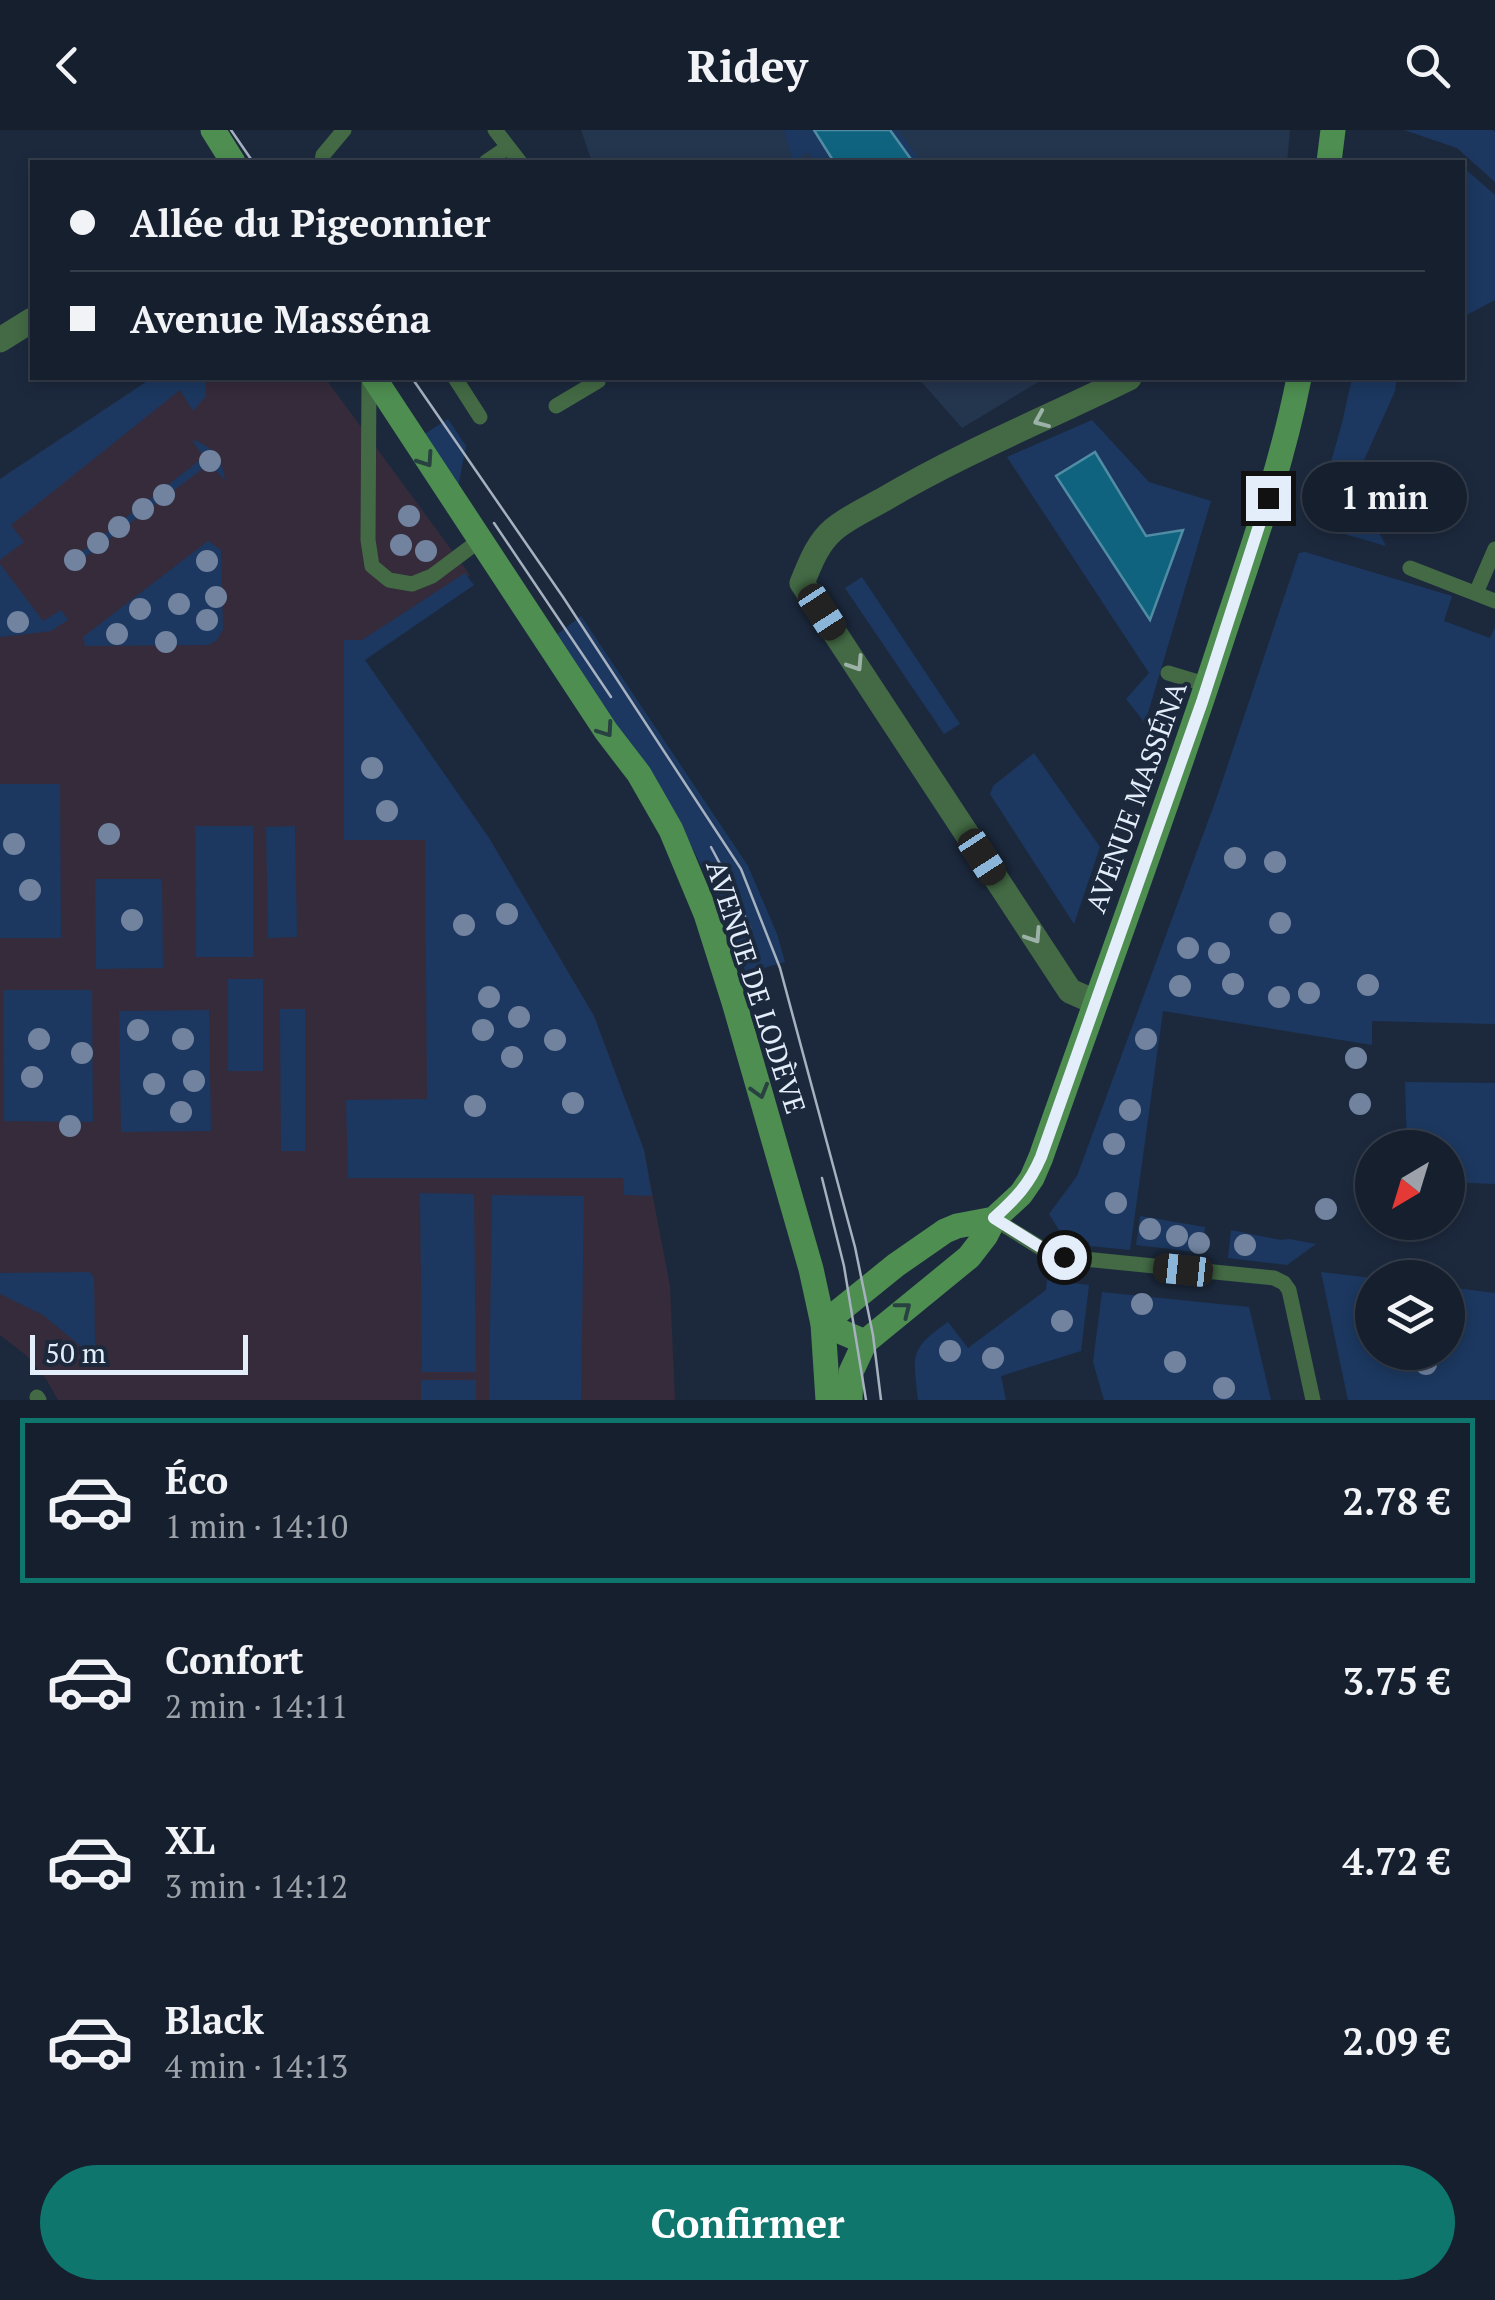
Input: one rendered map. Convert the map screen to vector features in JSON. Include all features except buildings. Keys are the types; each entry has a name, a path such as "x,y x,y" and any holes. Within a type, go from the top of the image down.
{"street":[{"path":"1329,160 1334,130"},
{"path":"219,132 232,160"},
{"path":"0,340 30,321"},
{"name":"AVENUE DE LODÈVE","path":"373,380 606,731 639,774 671,830 706,914 808,1258 823,1324 828,1400"},
{"path":"1095,1002 1070,991 802,583 818,547 834,529 923,476 1125,380"},
{"name":"AVENUE MASSÉNA","path":"865,1342 969,1257 994,1218 1021,1194 1032,1178 1208,684 1268,498 1291,419 1298,380"},
{"path":"850,1400 850,1372 865,1342 823,1324 945,1231 994,1218"}],"lane":[{"path":"322,160 344,130"},
{"path":"495,130 518,160"},
{"path":"489,160 508,147"},
{"path":"372,380 368,540 372,566 389,580 412,584 432,576 480,540"},
{"path":"455,380 480,417"},
{"path":"556,406 580,384"},
{"path":"1476,593 1495,549"},
{"path":"1410,568 1495,601"},
{"path":"1168,673 1208,684"},
{"path":"994,1218 1064,1257 1284,1282 1313,1400"}],"shaded area":[{"path":"581,130 1290,130 1287,160 591,160"},
{"path":"784,130 898,130 920,160 814,160 808,152 792,160"},
{"path":"814,130 890,130 912,160 833,160"},
{"path":"1404,130 1493,130 1495,182 1457,148"},
{"path":"1465,169 1495,195 1495,300 1465,316"},
{"path":"149,380 326,380 470,575 359,653 489,838 594,1016 644,1150 670,1286 675,1400 58,1400 26,1355 0,1335 0,479"},
{"path":"149,380 205,380 206,396 193,411 180,390 11,525 24,542 0,560 0,479"},
{"path":"920,380 1042,380 962,428"},
{"path":"1352,380 1397,380 1356,478 1358,491 1386,546 1313,525"},
{"path":"448,419 466,446 457,492 420,437"},
{"path":"1092,420 1149,482 1211,501 1145,723 1126,699 1149,673 1007,457"},
{"path":"192,440 215,454 225,480 209,464 67,569 66,564 204,457"},
{"path":"1095,452 1146,536 1183,530 1150,620 1056,476"},
{"path":"208,541 221,550 223,630 216,641 208,645 85,646 83,637"},
{"path":"1299,553 1452,596 1444,621 1490,638 1495,627 1495,1024 1372,1021 1372,1045 1163,1011 1130,1250 1090,1246 1089,1242 1064,1238 1049,1214 1077,1176 1217,797"},
{"path":"0,564 43,621 61,610 68,620 51,631 0,637"},
{"path":"465,573 474,585 365,660 489,838 594,1016 644,1150 652,1196 624,1195 623,1178 348,1178 346,1100 427,1099 425,840 344,840 344,640 362,640"},
{"path":"862,577 960,724 944,734 845,588"},
{"path":"581,616 748,866 785,962 746,973 723,910 690,843 555,636"},
{"path":"1034,753 1100,847 1074,924 990,794 993,786"},
{"path":"0,784 60,784 61,938 0,938"},
{"path":"195,826 253,826 253,957 196,957"},
{"path":"295,826 297,937 268,938 266,827"},
{"path":"95,879 162,879 163,968 96,969"},
{"path":"228,979 263,979 263,1071 228,1071"},
{"path":"3,990 92,990 93,1122 4,1121"},
{"path":"280,1009 305,1009 305,1151 281,1151"},
{"path":"209,1010 211,1131 121,1132 119,1011"},
{"path":"1405,1082 1495,1083 1495,1184 1465,1183 1465,1130 1406,1130"},
{"path":"420,1193 474,1194 476,1372 422,1372"},
{"path":"492,1195 584,1196 581,1400 489,1400"},
{"path":"1140,1216 1205,1227 1203,1253 1136,1245"},
{"path":"1231,1230 1316,1244 1287,1265 1228,1258"},
{"path":"90,1272 94,1276 95,1347 83,1348 43,1315 0,1294 0,1273"},
{"path":"1321,1272 1355,1276 1355,1370 1465,1370 1465,1289 1495,1293 1495,1400 1348,1400"},
{"path":"1047,1280 1089,1285 1081,1351 1001,1376 1006,1400 918,1400 916,1354 926,1339 948,1322 968,1348 1046,1290"},
{"path":"1102,1292 1249,1307 1271,1400 1104,1400 1093,1362"},
{"path":"421,1380 476,1380 476,1400 421,1400"}],"tram line":[{"path":"231,130 252,160"},
{"path":"413,380 563,597 741,869 780,968 855,1247 873,1335 881,1400"},
{"path":"494,523 611,697"},
{"path":"711,847 750,928"},
{"path":"822,1178 844,1266 866,1400"}],"route":[{"path":"1064,1257 994,1218 1021,1194 1041,1157 1202,702 1268,498"}]}
